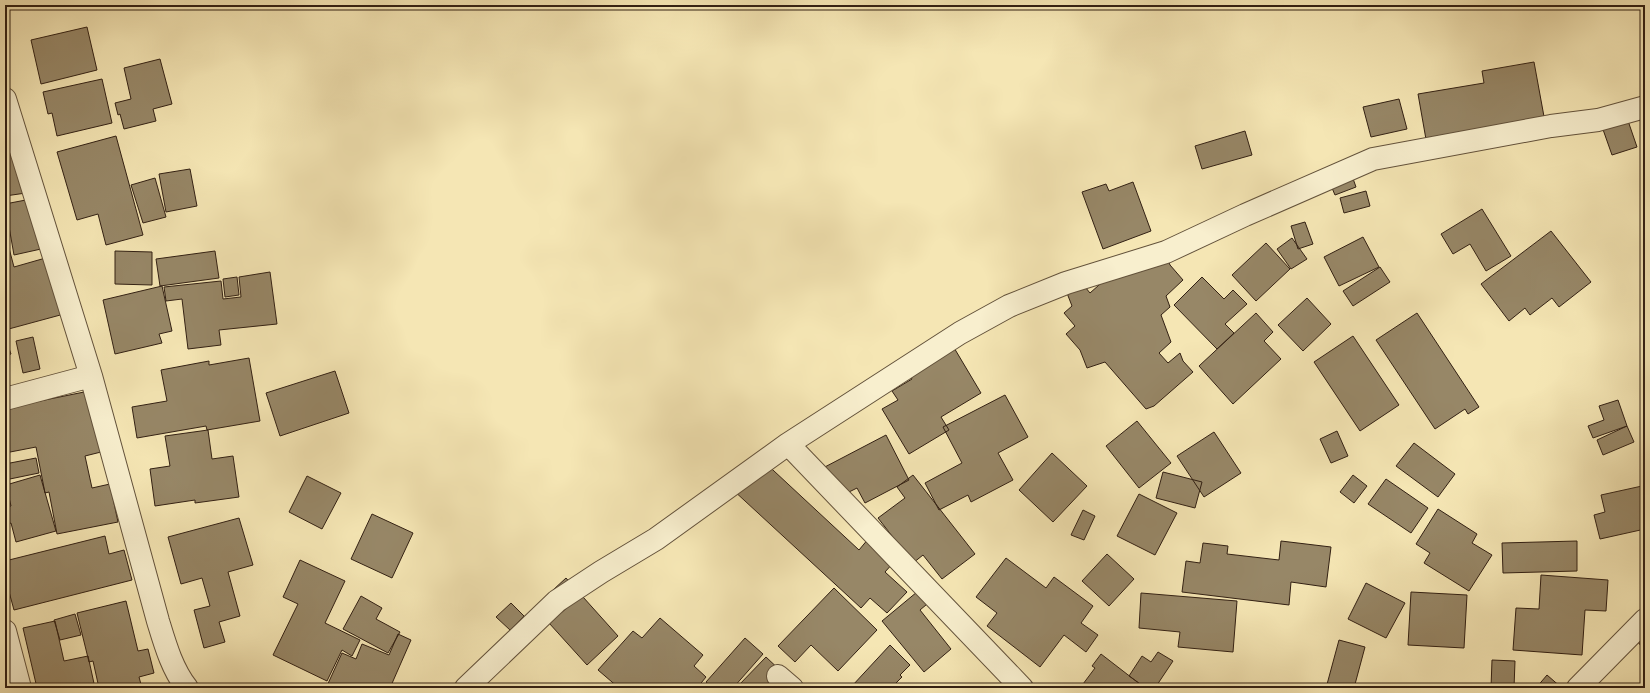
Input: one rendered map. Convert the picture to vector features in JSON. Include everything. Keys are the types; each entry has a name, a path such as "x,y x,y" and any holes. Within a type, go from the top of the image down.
{"street":[{"path":"5,99 91,376 168,654 181,680 187,688"},
{"path":"466,688 557,601 601,572 656,539 788,444 960,333 1009,306 1066,283 1166,252 1245,215 1373,160 1447,144 1598,120 1645,107"},
{"path":"5,399 91,376"},
{"path":"788,444 1022,688"},
{"path":"1578,688 1645,620"},
{"path":"5,631 20,688"}],"building":[{"path":"87,27 97,70 41,84 31,40"},
{"path":"160,59 172,104 153,109 156,121 124,129 115,103 131,99 124,68"},
{"path":"1534,62 1545,122 1427,145 1418,94 1484,83 1482,71"},
{"path":"102,79 112,123 57,136 52,113 48,114 43,92"},
{"path":"1399,99 1407,129 1371,137 1363,107"},
{"path":"1625,112 1637,147 1612,155 1600,121"},
{"path":"1245,131 1252,155 1202,169 1195,146"},
{"path":"116,136 143,235 106,245 98,214 77,220 57,152"},
{"path":"21,152 26,193 5,196 5,154"},
{"path":"190,169 197,206 166,212 159,174"},
{"path":"1351,173 1356,187 1335,195 1329,181"},
{"path":"155,178 166,217 143,223 131,185"},
{"path":"1133,182 1151,231 1103,249 1082,192 1106,184 1109,191"},
{"path":"1645,182 1645,198 1641,184"},
{"path":"1366,191 1370,206 1344,213 1340,198"},
{"path":"31,199 41,249 14,255 5,204"},
{"path":"1482,209 1511,256 1486,271 1470,244 1453,254 1441,234"},
{"path":"1305,222 1313,244 1298,249 1291,226"},
{"path":"1551,231 1591,282 1559,307 1552,298 1530,315 1525,308 1509,321 1481,284"},
{"path":"5,233 14,267 49,257 64,314 5,330"},
{"path":"1363,237 1379,267 1339,286 1324,257"},
{"path":"1292,238 1307,259 1291,269 1277,249"},
{"path":"1266,243 1290,269 1256,301 1232,275"},
{"path":"115,251 152,252 152,285 115,284"},
{"path":"215,251 219,278 160,286 156,259"},
{"path":"1165,252 1170,265 1183,280 1166,296 1170,307 1161,315 1171,342 1159,353 1168,363 1180,353 1183,361 1193,372 1154,406 1146,409 1105,362 1087,368 1080,350 1066,334 1075,326 1064,313 1072,306 1065,288 1081,282 1090,293 1117,269"},
{"path":"1380,267 1390,282 1353,306 1343,291"},
{"path":"270,272 277,324 219,330 221,345 188,349 182,299 166,301 164,287 221,281 223,299 241,297 239,277"},
{"path":"237,277 239,295 225,297 223,279"},
{"path":"1202,277 1224,299 1233,290 1247,304 1225,324 1234,333 1217,349 1174,305"},
{"path":"162,286 172,331 159,334 162,343 115,354 103,300"},
{"path":"1307,298 1331,324 1303,351 1278,325"},
{"path":"1256,313 1273,332 1264,341 1281,359 1233,404 1199,366"},
{"path":"1417,313 1479,407 1468,414 1465,409 1435,429 1376,340"},
{"path":"1353,336 1399,405 1360,431 1314,362"},
{"path":"5,337 11,354 5,356"},
{"path":"33,337 40,369 23,373 16,341"},
{"path":"950,341 981,393 941,417 949,430 909,454 882,409 898,400 892,391 912,379 905,368"},
{"path":"249,358 260,421 207,430 206,426 137,438 132,407 167,401 161,370 209,361 209,365"},
{"path":"335,371 349,413 280,436 266,393"},
{"path":"89,391 101,452 85,456 92,488 110,484 118,522 57,534 49,492 45,493 36,447 5,453 5,397 35,402"},
{"path":"1005,395 1028,437 998,453 1013,480 971,502 968,495 939,510 925,483 962,463 943,427"},
{"path":"1618,400 1627,426 1593,438 1588,426 1604,420 1599,406"},
{"path":"1137,421 1171,463 1139,488 1106,446"},
{"path":"1627,426 1634,442 1603,455 1597,440"},
{"path":"208,430 212,459 233,456 239,497 195,503 195,500 155,506 150,469 170,466 165,436"},
{"path":"1337,431 1348,456 1331,463 1320,439"},
{"path":"1214,432 1241,473 1204,497 1177,456"},
{"path":"886,435 909,480 865,503 857,488 837,498 821,469"},
{"path":"1414,443 1455,474 1438,497 1396,466"},
{"path":"1052,453 1087,486 1053,522 1019,490"},
{"path":"36,458 39,473 5,480 5,464"},
{"path":"760,458 859,550 869,538 894,562 885,572 907,592 887,613 870,598 861,608 732,489"},
{"path":"1163,472 1202,482 1195,508 1156,498"},
{"path":"40,475 56,531 16,542 11,523 5,525 5,507 11,506 6,485"},
{"path":"913,475 975,554 942,579 923,555 913,563 878,518 905,498 897,487"},
{"path":"1353,475 1367,486 1354,503 1340,492"},
{"path":"307,476 341,493 322,529 289,512"},
{"path":"1386,479 1428,508 1411,533 1368,504"},
{"path":"1642,486 1645,500 1645,529 1600,539 1594,515 1605,512 1601,495"},
{"path":"1139,494 1177,513 1155,555 1117,536"},
{"path":"1438,509 1477,534 1472,543 1492,555 1469,591 1424,563 1430,553 1416,544"},
{"path":"1083,510 1095,516 1084,540 1071,535"},
{"path":"372,514 413,533 392,578 351,559"},
{"path":"239,518 253,565 228,572 240,616 219,622 225,642 204,648 194,610 210,606 202,578 181,584 168,537"},
{"path":"105,536 109,554 124,550 132,580 14,610 5,577 5,561"},
{"path":"1281,541 1331,547 1326,587 1291,582 1289,605 1182,592 1186,561 1200,563 1203,543 1228,546 1227,554 1279,560"},
{"path":"1577,541 1577,571 1503,573 1502,543"},
{"path":"1107,554 1134,579 1109,606 1082,581"},
{"path":"1006,558 1046,588 1054,577 1093,606 1081,623 1098,635 1086,652 1064,635 1040,667 987,626 997,613 976,597"},
{"path":"300,560 345,581 325,623 360,640 352,656 342,650 327,681 273,655 298,604 283,597"},
{"path":"1541,575 1608,580 1606,611 1585,610 1582,655 1513,650 1516,608 1539,609"},
{"path":"566,578 618,636 587,665 549,623 568,607 553,590"},
{"path":"1366,583 1405,603 1386,638 1348,619"},
{"path":"923,587 933,599 920,610 951,649 924,672 882,621"},
{"path":"834,588 877,630 838,671 811,645 795,662 778,646"},
{"path":"1411,592 1467,595 1464,648 1408,645"},
{"path":"1141,593 1237,601 1233,652 1178,647 1180,632 1139,628"},
{"path":"361,596 382,608 376,619 400,632 388,653 343,629"},
{"path":"126,601 138,651 148,649 154,673 139,677 142,688 99,688 93,661 89,662 77,613"},
{"path":"511,603 524,616 510,630 496,617"},
{"path":"75,614 81,635 60,640 54,620"},
{"path":"660,618 703,655 694,666 706,677 697,688 619,688 598,670 633,631 642,638"},
{"path":"55,621 64,661 88,656 95,688 37,688 23,628"},
{"path":"1645,629 1645,650 1634,638"},
{"path":"398,634 411,640 390,688 326,688 342,653 356,659 362,644 389,655"},
{"path":"745,638 763,654 733,688 713,688 706,682"},
{"path":"1339,640 1365,647 1354,688 1326,688"},
{"path":"890,645 910,665 900,675 902,677 891,688 854,688 852,686"},
{"path":"1158,652 1173,661 1155,688 1146,688 1129,676 1142,656 1151,662"},
{"path":"1101,654 1145,688 1080,688 1095,668 1092,666"},
{"path":"766,657 784,674 777,688 740,688 738,686"},
{"path":"1492,660 1515,661 1514,688 1491,688"},
{"path":"1547,675 1562,688 1536,688"}]}
